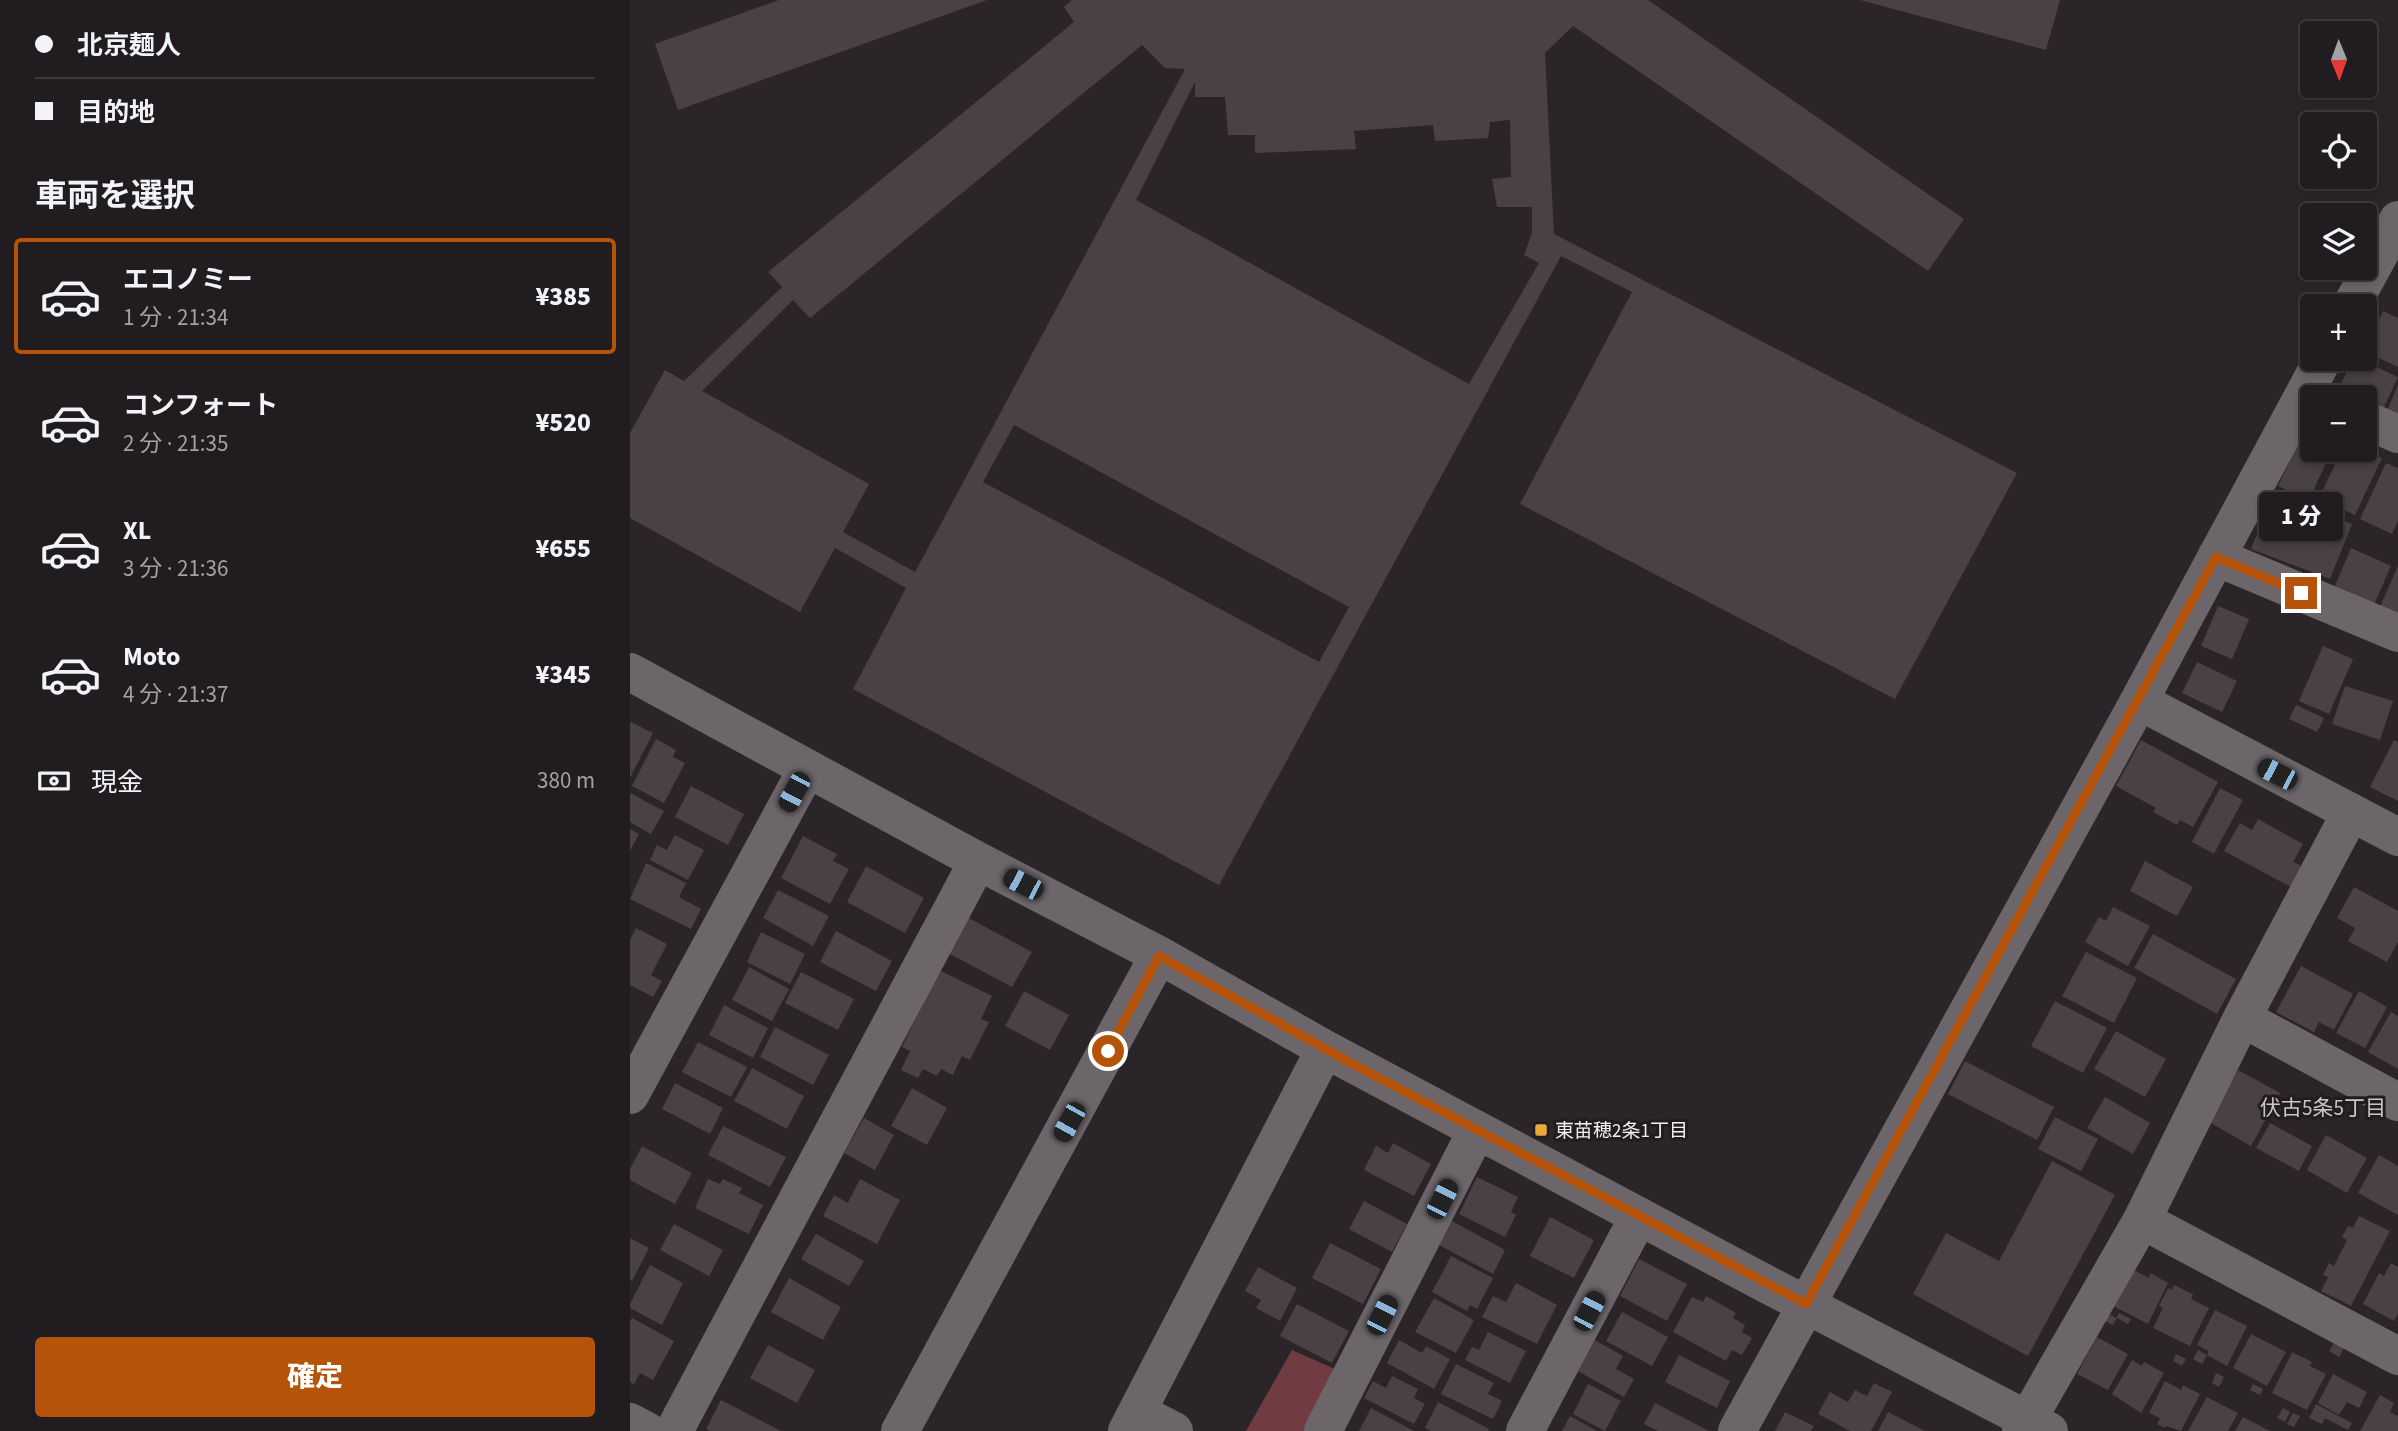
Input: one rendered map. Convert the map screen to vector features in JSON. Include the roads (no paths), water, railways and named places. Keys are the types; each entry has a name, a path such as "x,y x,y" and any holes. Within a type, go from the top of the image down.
{"street":[{"path":"2358,294 2398,220"},
{"path":"1737,1431 2216,557 2300,410"},
{"path":"2377,424 2398,433"},
{"path":"2216,557 2398,633"},
{"path":"631,675 2033,1427 2142,1220 2242,1018 2351,812"},
{"path":"2139,701 2398,837"},
{"path":"630,1094 807,769"},
{"path":"674,1431 978,861"},
{"path":"900,1431 1159,956"},
{"path":"2242,1018 2398,1101"},
{"path":"1174,1431 1132,1422 1325,1049"},
{"path":"1323,1431 1477,1130"},
{"path":"1525,1431 1639,1216"},
{"path":"2142,1220 2398,1356"},
{"path":"630,1422 647,1431"}],"place":[{"name":"東苗穂2条1丁目","path":"1541,1130"}],"district":[{"name":"伏古5条5丁目","path":"2323,1108"}]}
